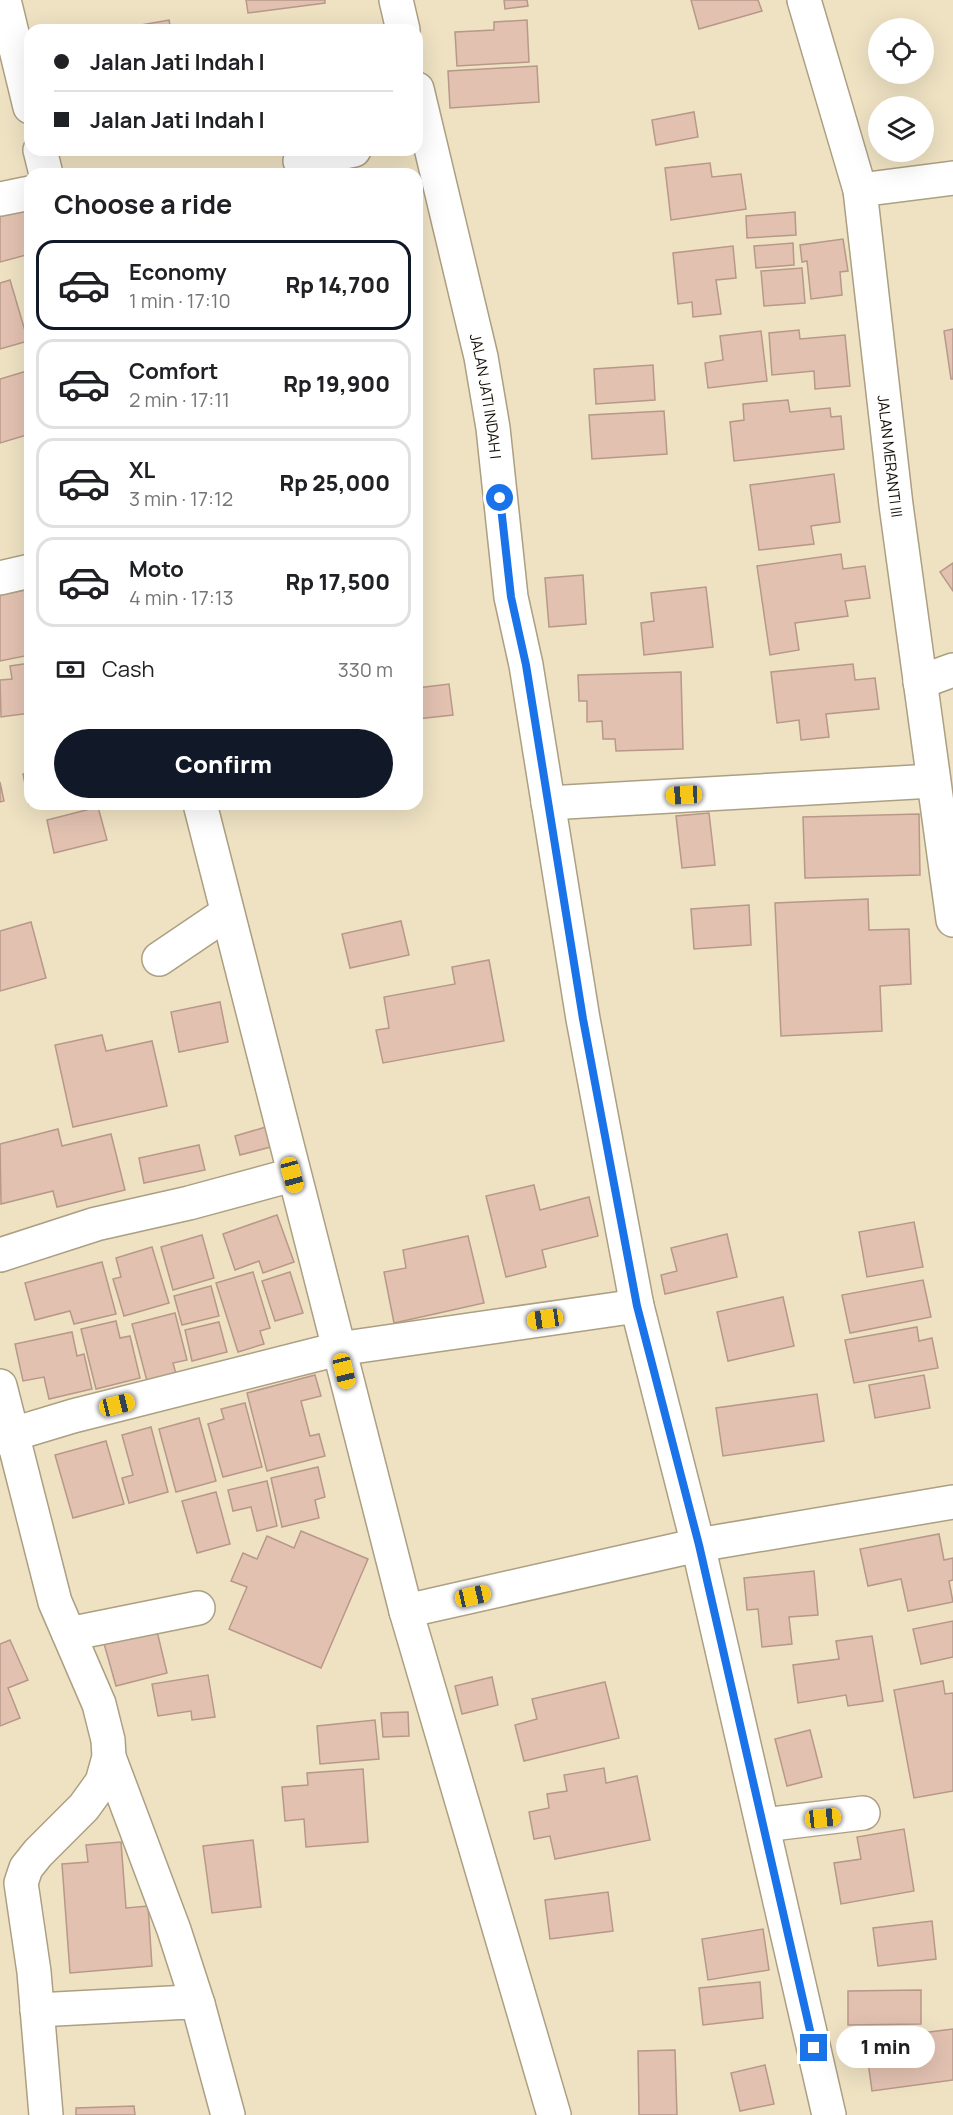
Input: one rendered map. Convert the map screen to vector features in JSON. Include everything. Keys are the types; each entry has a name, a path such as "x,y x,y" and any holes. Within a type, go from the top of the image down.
{"street":[{"path":"396,0 402,24"},
{"name":"JALAN MERANTI III","path":"804,0 860,190 920,682 953,920"},
{"path":"14,3 24,68"},
{"name":"JALAN JATI INDAH I","path":"423,136 481,357 493,428 510,587 526,665 583,1019 637,1306 699,1545 829,2115"},
{"path":"300,161 325,156"},
{"path":"860,190 953,178"},
{"path":"0,199 24,194"},
{"path":"0,578 24,572"},
{"path":"920,682 953,670"},
{"path":"548,803 933,781"},
{"path":"201,810 292,1175 406,1611 554,2115"},
{"path":"159,959 227,913"},
{"path":"0,1254 96,1224 189,1203 292,1175"},
{"path":"6,1436 338,1349 637,1306"},
{"path":"0,1386 6,1436 56,1602 101,1711 109,1757 174,1930 198,2004 228,2115"},
{"path":"406,1611 699,1545 953,1502"},
{"path":"69,1634 198,1608"},
{"path":"46,2115 37,2010 21,1883 26,1868 38,1853 84,1807 102,1782 109,1757"},
{"path":"764,1825 863,1813"},
{"path":"37,2010 132,2003 189,2002 198,2004"}],"building":[{"path":"246,0 325,0 325,3 248,13"},
{"path":"504,0 527,0 528,6 505,9"},
{"path":"691,0 758,0 762,11 699,29"},
{"path":"169,20 170,24 146,24"},
{"path":"527,20 529,62 457,66 455,32 494,30 494,22"},
{"path":"537,66 539,102 450,108 448,71"},
{"path":"694,112 698,137 656,145 652,120"},
{"path":"710,163 712,177 741,174 746,209 671,220 665,168"},
{"path":"24,206 24,256 0,262 0,208"},
{"path":"795,212 796,235 747,238 746,216"},
{"path":"843,239 848,271 840,272 842,295 811,299 807,261 802,262 800,245"},
{"path":"793,243 794,265 756,268 754,246"},
{"path":"733,246 736,278 716,280 721,314 693,317 692,302 678,304 673,253"},
{"path":"802,268 805,303 764,306 761,271"},
{"path":"10,280 24,327 24,342 0,349 0,283"},
{"path":"953,329 953,379 951,379 944,331"},
{"path":"799,330 800,339 845,335 850,386 815,389 814,371 772,375 769,333"},
{"path":"761,331 767,381 708,388 705,363 723,360 720,336"},
{"path":"653,365 655,400 596,404 594,369"},
{"path":"24,372 24,436 0,443 0,379"},
{"path":"788,400 790,412 830,408 831,417 841,416 844,449 734,461 730,422 744,420 743,404"},
{"path":"664,411 667,454 592,459 589,415"},
{"path":"834,474 840,522 811,526 814,544 759,550 750,485"},
{"path":"841,554 843,569 865,566 870,598 845,601 848,616 795,623 799,650 770,655 757,566"},
{"path":"953,563 953,591 940,572"},
{"path":"583,575 586,624 549,627 545,578"},
{"path":"706,587 713,647 644,655 641,623 654,621 651,593"},
{"path":"24,590 24,656 0,661 0,595"},
{"path":"24,664 24,714 1,717 0,680 12,679 10,666"},
{"path":"853,664 855,680 875,678 879,709 826,714 829,737 801,740 799,720 777,723 771,672"},
{"path":"681,672 683,749 616,751 615,739 603,739 602,721 587,722 587,701 579,701 578,675"},
{"path":"449,684 453,715 423,718 423,687"},
{"path":"0,782 4,801 0,802"},
{"path":"86,810 99,810 107,840 54,853 47,820"},
{"path":"709,813 715,865 682,868 676,816"},
{"path":"919,814 920,875 805,878 803,817"},
{"path":"868,899 869,930 909,929 911,984 880,986 882,1031 781,1036 775,903"},
{"path":"749,905 751,945 694,949 691,909"},
{"path":"401,921 409,955 350,968 342,934"},
{"path":"31,922 46,978 0,991 0,931"},
{"path":"489,960 504,1041 383,1063 376,1030 389,1028 384,997 455,984 452,967"},
{"path":"220,1002 228,1042 179,1052 171,1012"},
{"path":"102,1035 106,1051 152,1041 167,1106 73,1127 55,1045"},
{"path":"266,1127 271,1147 240,1155 235,1136"},
{"path":"58,1129 62,1146 111,1134 125,1190 57,1207 53,1191 1,1204 0,1144"},
{"path":"199,1145 205,1170 144,1183 139,1158"},
{"path":"534,1185 540,1210 589,1197 598,1236 542,1250 546,1267 506,1277 486,1196"},
{"path":"277,1215 294,1262 263,1273 259,1261 235,1270 223,1234"},
{"path":"914,1222 923,1267 867,1277 859,1232"},
{"path":"727,1234 737,1277 665,1294 661,1275 677,1271 671,1248"},
{"path":"202,1235 214,1278 173,1290 161,1247"},
{"path":"468,1236 484,1303 394,1323 384,1272 406,1268 403,1250"},
{"path":"152,1247 169,1303 124,1316 113,1279 121,1277 116,1258"},
{"path":"102,1262 116,1314 74,1324 70,1311 35,1320 25,1283"},
{"path":"253,1272 270,1328 260,1331 264,1344 238,1352 216,1283"},
{"path":"290,1272 303,1313 275,1321 262,1281"},
{"path":"923,1280 931,1317 850,1333 842,1295"},
{"path":"211,1286 219,1316 182,1325 174,1296"},
{"path":"783,1297 794,1346 728,1361 717,1312"},
{"path":"175,1313 187,1360 173,1363 176,1374 147,1381 132,1324"},
{"path":"116,1321 120,1338 130,1336 140,1378 96,1389 81,1329"},
{"path":"219,1322 227,1352 192,1361 185,1330"},
{"path":"917,1327 919,1341 932,1338 938,1368 854,1383 845,1340"},
{"path":"72,1332 77,1356 84,1354 92,1389 49,1399 44,1377 23,1381 15,1344"},
{"path":"315,1375 321,1396 301,1401 310,1436 319,1434 325,1456 267,1471 247,1393"},
{"path":"924,1375 930,1408 875,1418 869,1385"},
{"path":"817,1394 824,1441 723,1456 716,1408"},
{"path":"245,1403 262,1467 223,1477 208,1424 224,1419 221,1409"},
{"path":"199,1418 216,1481 176,1492 159,1429"},
{"path":"151,1427 168,1492 129,1503 122,1478 133,1475 122,1435"},
{"path":"106,1441 124,1504 73,1518 55,1455"},
{"path":"318,1467 325,1497 315,1500 319,1518 282,1527 271,1478"},
{"path":"267,1481 277,1526 257,1531 251,1507 233,1511 228,1490"},
{"path":"216,1492 230,1544 197,1553 182,1501"},
{"path":"301,1531 368,1559 321,1668 229,1629 247,1587 231,1581 243,1553 257,1559 267,1536 294,1548"},
{"path":"939,1534 944,1560 953,1558 953,1580 949,1581 953,1602 908,1611 901,1579 868,1586 860,1549"},
{"path":"814,1571 818,1615 789,1617 792,1644 762,1647 758,1609 747,1610 744,1578"},
{"path":"953,1621 953,1657 921,1664 913,1629"},
{"path":"156,1627 167,1673 116,1686 103,1640"},
{"path":"872,1636 883,1701 848,1706 846,1695 798,1703 793,1665 839,1659 836,1641"},
{"path":"10,1640 28,1680 8,1688 20,1718 0,1726 0,1644"},
{"path":"208,1675 215,1717 192,1720 191,1711 158,1716 152,1684"},
{"path":"492,1677 498,1705 462,1714 455,1686"},
{"path":"943,1681 945,1694 953,1693 953,1791 914,1798 894,1690"},
{"path":"605,1682 619,1738 524,1761 515,1725 537,1719 532,1699"},
{"path":"408,1712 409,1736 383,1737 381,1713"},
{"path":"375,1720 379,1759 320,1764 317,1726"},
{"path":"810,1730 822,1777 787,1786 775,1739"},
{"path":"604,1768 606,1783 637,1776 650,1840 555,1859 550,1836 534,1839 529,1812 549,1808 547,1794 567,1791 564,1775"},
{"path":"363,1769 368,1842 306,1847 304,1819 285,1821 282,1787 308,1785 307,1773"},
{"path":"904,1829 914,1891 841,1904 834,1863 861,1859 857,1837"},
{"path":"253,1840 261,1907 212,1913 203,1846"},
{"path":"121,1842 126,1908 148,1906 152,1966 70,1973 62,1864 88,1862 86,1845"},
{"path":"608,1892 613,1931 550,1939 545,1900"},
{"path":"932,1921 936,1959 878,1966 873,1928"},
{"path":"763,1929 769,1970 708,1980 702,1939"},
{"path":"760,1982 763,2018 703,2025 699,1988"},
{"path":"921,1990 921,2024 848,2025 848,1991"},
{"path":"953,2029 953,2080 872,2091 865,2040"},
{"path":"675,2050 677,2115 639,2115 638,2051"},
{"path":"765,2065 774,2104 740,2111 731,2073"},
{"path":"134,2106 135,2115 76,2115 76,2108"}],"route":[{"path":"500,498 511,597 526,665 583,1019 637,1306 699,1545 814,2048"}]}
